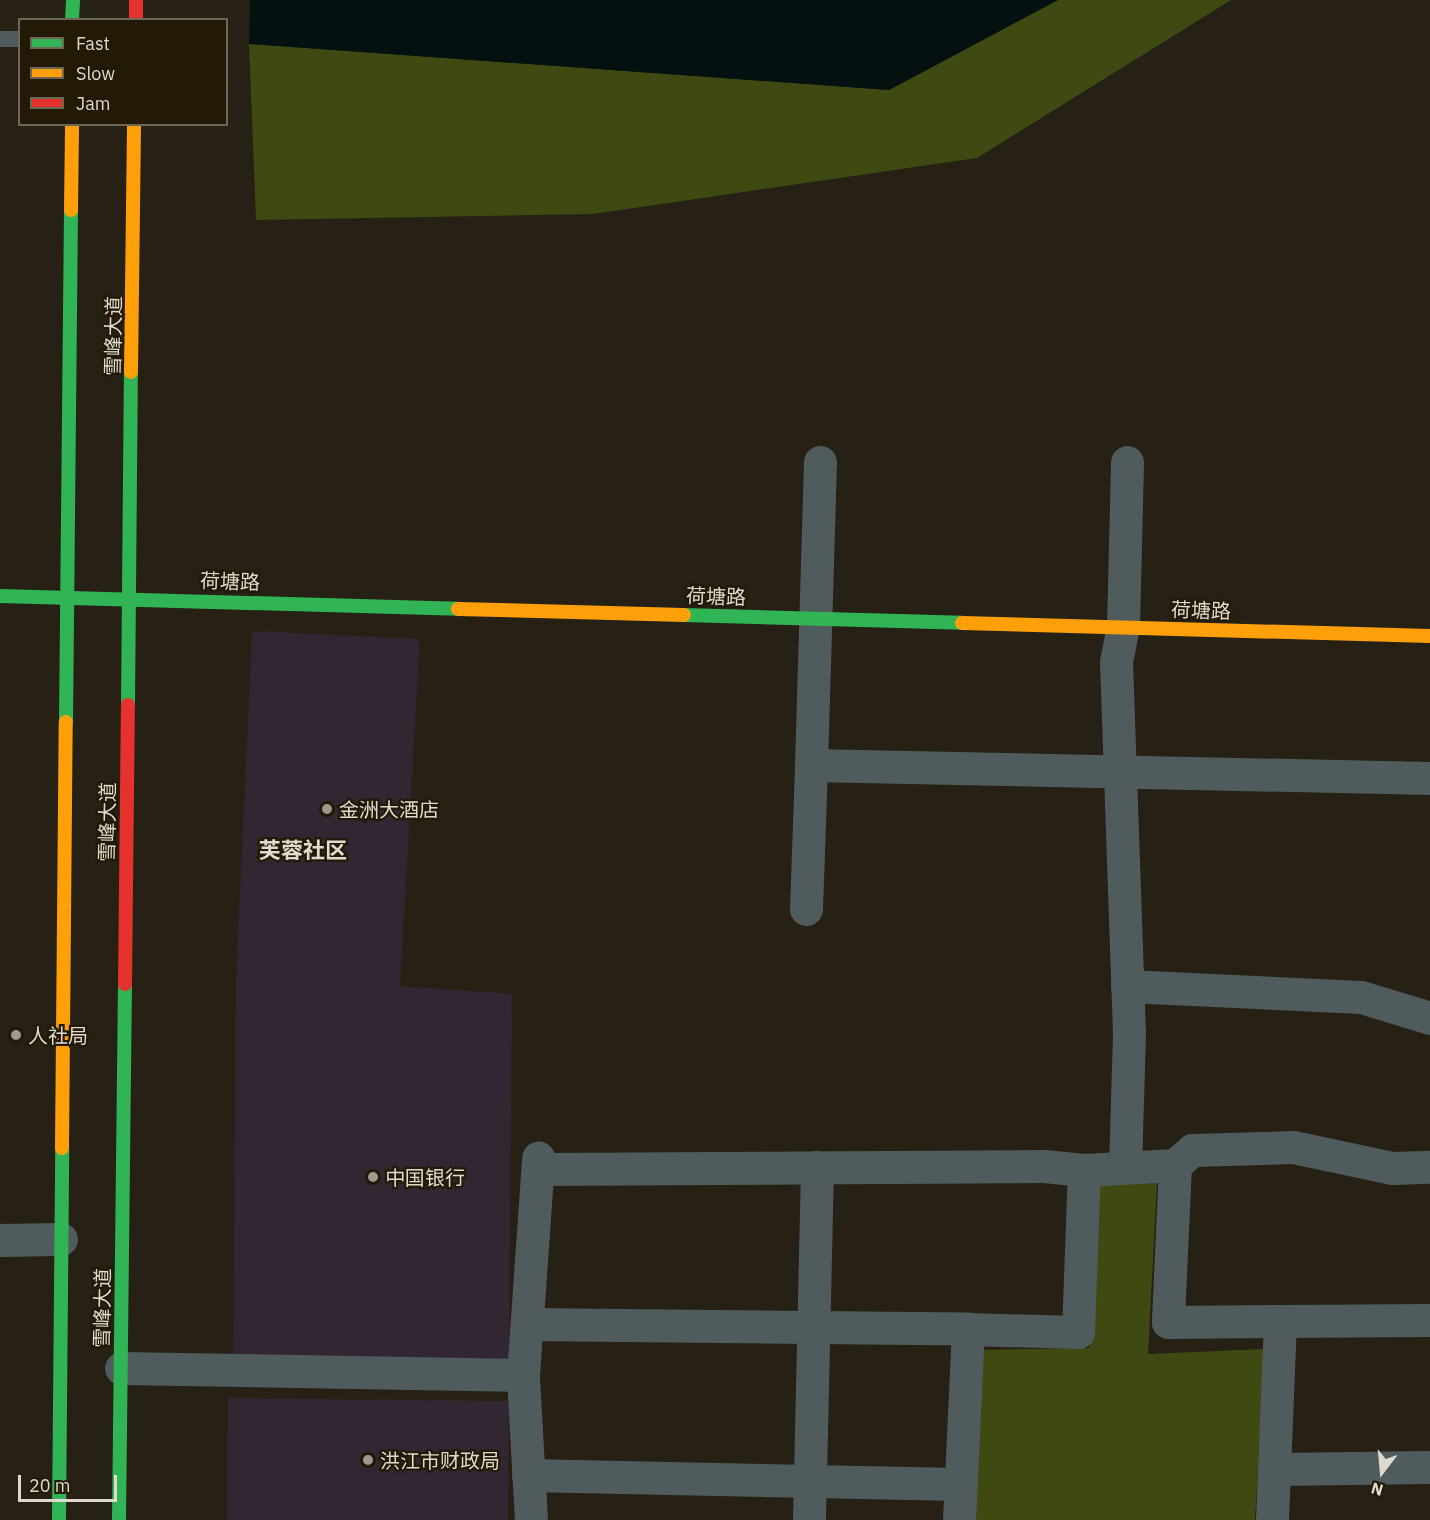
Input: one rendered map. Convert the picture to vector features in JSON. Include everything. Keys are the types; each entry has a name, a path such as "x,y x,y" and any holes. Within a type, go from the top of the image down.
{"main road":[{"path":"72,18 73,0"},
{"path":"136,0 136,18"},
{"name":"雪峰大道","path":"59,1520 72,126"},
{"name":"雪峰大道","path":"119,1520 134,126"},
{"name":"荷塘路","path":"0,596 1430,636"}],"street":[{"path":"806,909 820,462"},
{"path":"1125,1168 1127,986 1116,662 1123,627 1127,462"},
{"path":"811,765 1430,778"},
{"path":"1127,986 1361,997 1430,1018"},
{"path":"531,1520 523,1375 538,1163 817,1167 1044,1166 1084,1170 1175,1165 1192,1150 1293,1146 1393,1168 1430,1167"},
{"path":"1175,1165 1168,1322 1430,1320"},
{"path":"809,1520 817,1167"},
{"path":"526,1324 1078,1332 1084,1170"},
{"path":"0,1240 61,1239"},
{"path":"1272,1520 1280,1321"},
{"path":"959,1520 968,1329"},
{"path":"121,1368 523,1375"},
{"path":"1275,1469 1430,1467"},
{"path":"528,1475 960,1484"}],"lane":[{"path":"0,39 18,39"}],"shaded area":[{"path":"250,0 1058,0 889,90 249,44"},
{"name":"中国银行","path":"252,631 420,639 400,986 512,994 509,1365 233,1359 236,980"},
{"name":"洪江市财政局","path":"228,1398 509,1401 508,1520 227,1520"}],"green space":[{"path":"1058,0 1231,0 977,158 593,214 256,220 249,44 889,90"},
{"path":"1157,1183 1148,1354 1265,1349 1255,1520 973,1520 979,1350 1089,1348 1098,1184"}],"traffic: fast":[{"path":"72,18 73,0"},
{"path":"66,722 71,210"},
{"path":"128,705 131,372"},
{"path":"0,596 458,609"},
{"path":"684,615 962,623"},
{"path":"119,1520 125,984"},
{"path":"59,1520 62,1148"}],"traffic: slow":[{"path":"71,210 72,126"},
{"path":"131,372 134,126"},
{"path":"458,609 684,615"},
{"path":"962,623 1430,636"},
{"path":"62,1148 66,722"}],"traffic: jam":[{"path":"136,0 136,18"},
{"path":"125,984 128,705"}],"place":[{"name":"金洲大酒店","path":"327,809"},
{"name":"人社局","path":"16,1035"},
{"name":"中国银行","path":"373,1177"},
{"name":"洪江市财政局","path":"368,1460"}],"district":[{"name":"芙蓉社区","path":"303,850"}]}
